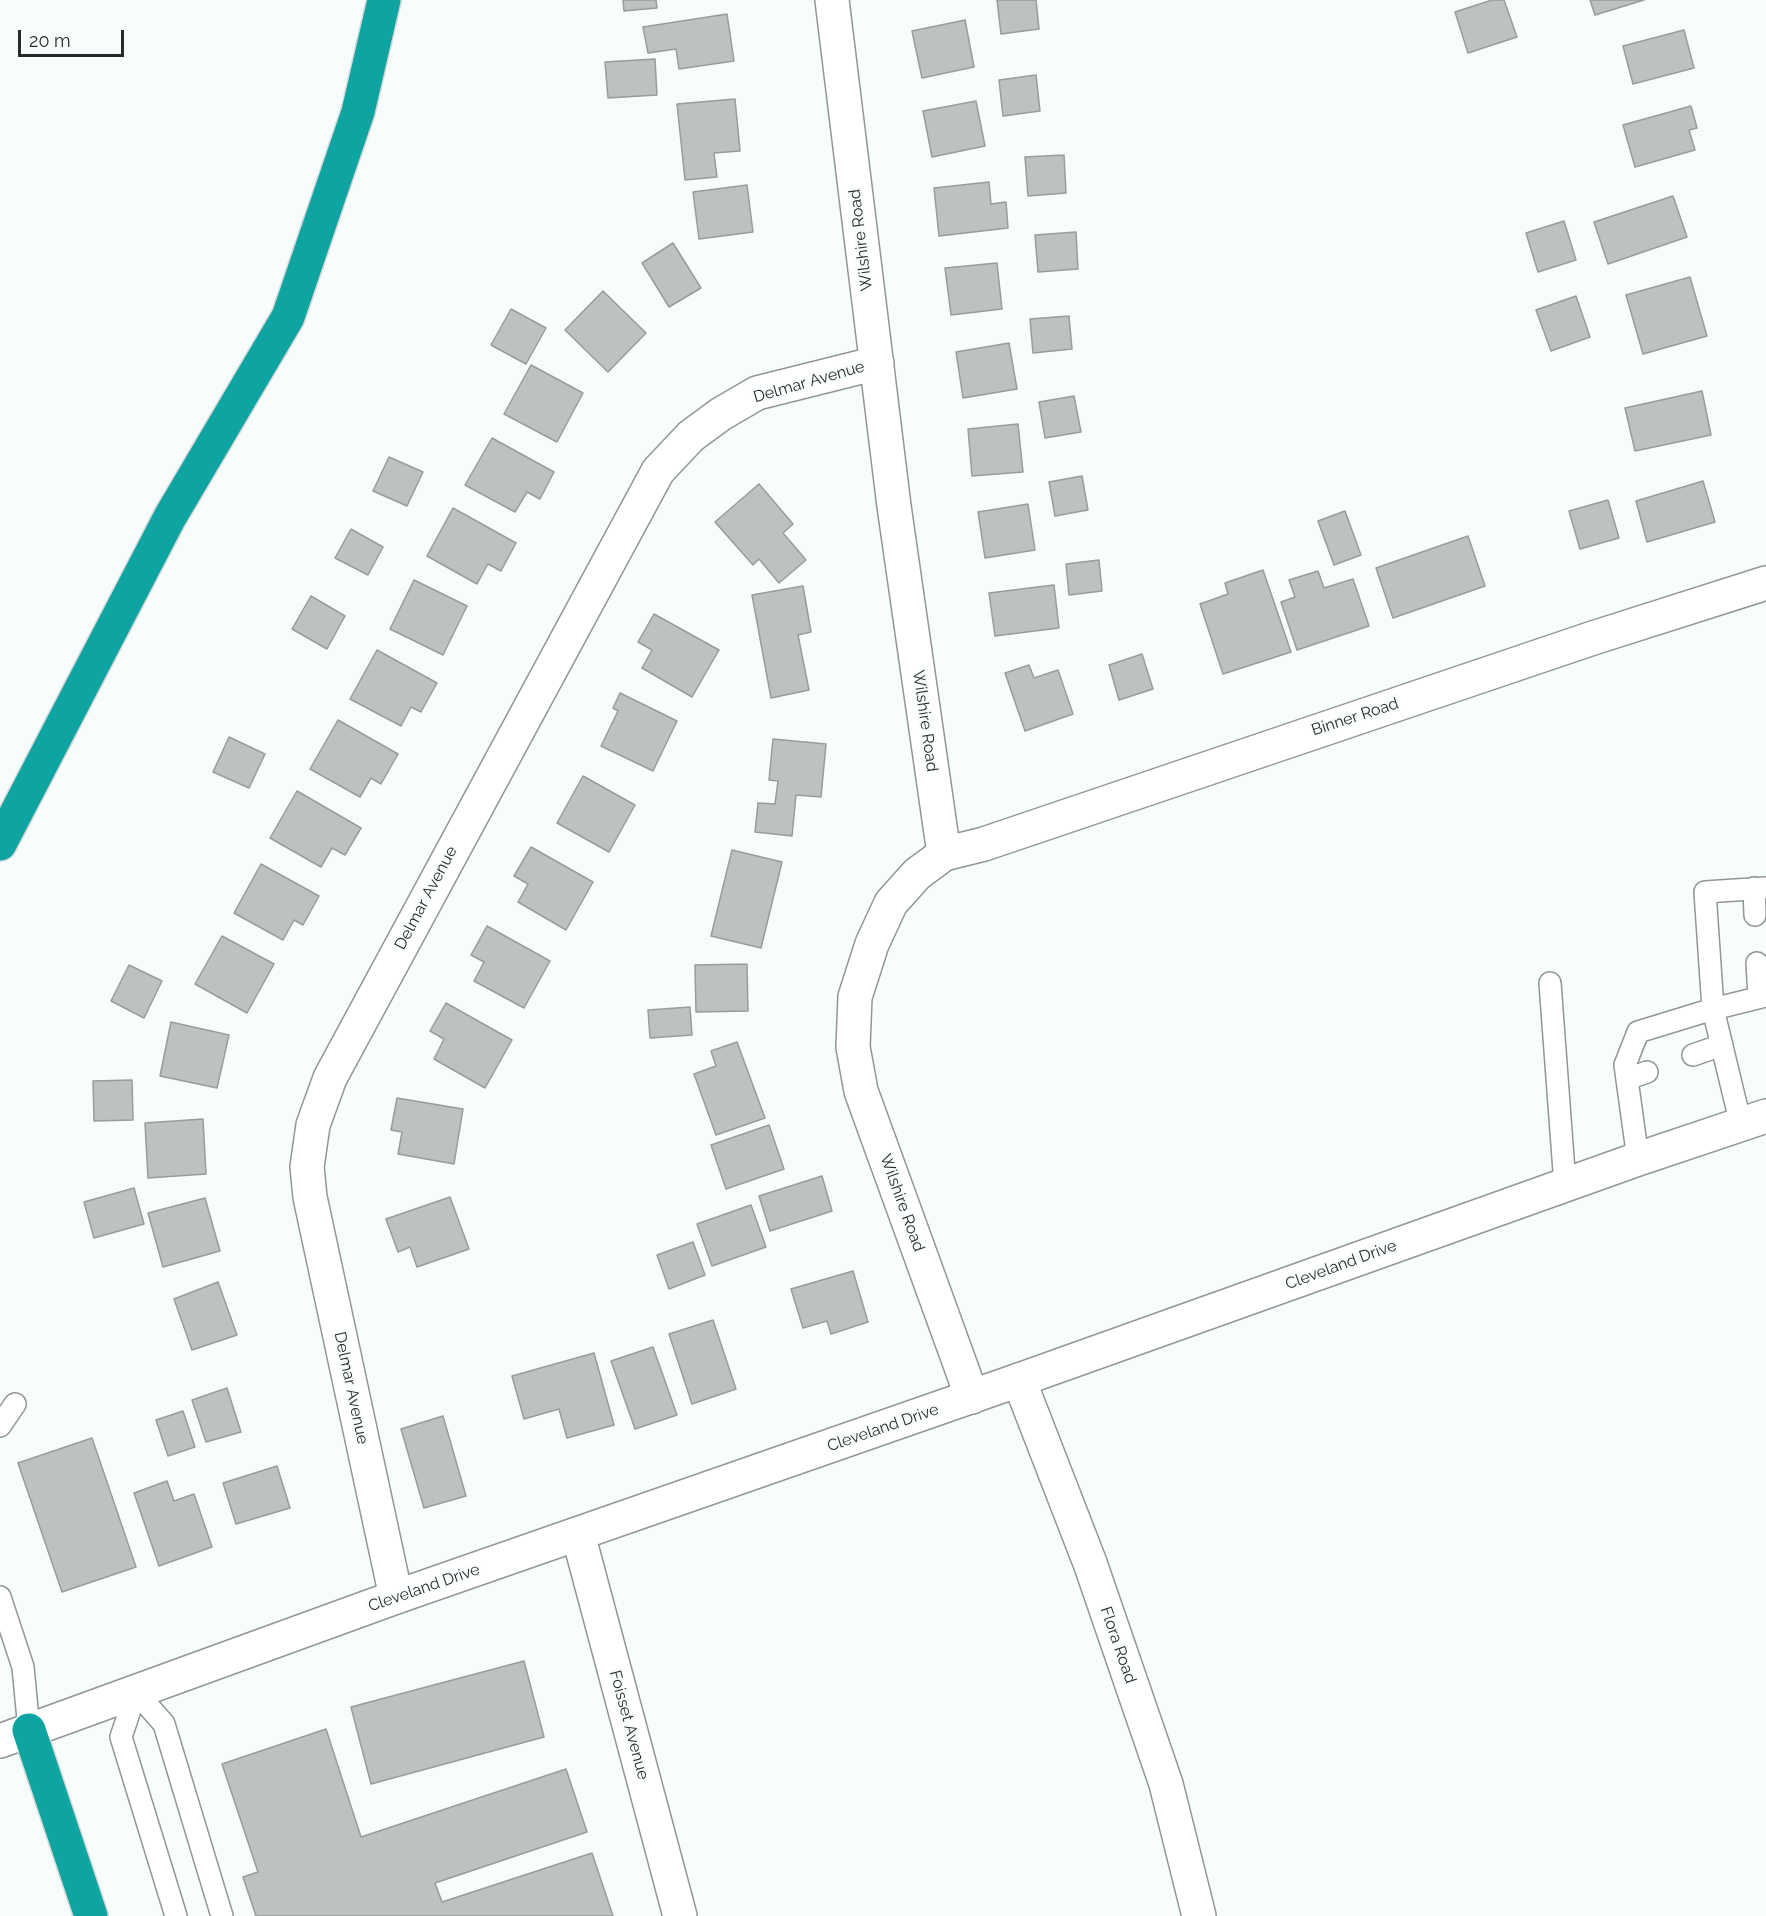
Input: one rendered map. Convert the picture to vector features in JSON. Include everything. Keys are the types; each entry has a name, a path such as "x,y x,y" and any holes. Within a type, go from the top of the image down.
{"highway":[{"path":"0,844 170,517 288,317 358,112 384,0"},
{"path":"14,1736 91,1916"}],"street":[{"name":"Wilshire Road","path":"832,0 877,363 944,854 917,874 891,903 872,944 855,996 853,1047 861,1091 972,1396"},
{"name":"Delmar Avenue","path":"396,1597 310,1197 307,1167 314,1125 330,1078 658,471 691,436 721,414 757,393 877,363"},
{"name":"Binner Road","path":"944,854 984,844 1457,683 1766,583"},
{"name":"Cleveland Drive","path":"14,1736 396,1597 1019,1380 1638,1159 1753,1121"},
{"name":"Flora Road","path":"1019,1380 1090,1563 1166,1784 1199,1916"},
{"name":"Foisset Avenue","path":"578,1534 680,1916"}],"lane":[{"path":"1753,1121 1722,1045 1713,1009 1705,892 1760,888 1755,915"},
{"path":"1638,1159 1625,1065 1638,1032 1762,997 1757,963"},
{"path":"1550,983 1565,1185"},
{"path":"1693,1055 1722,1045"},
{"path":"1627,1079 1647,1072"},
{"path":"0,1426 15,1404"},
{"path":"0,1597 23,1667 14,1736"},
{"path":"136,1692 164,1724 222,1916"},
{"path":"136,1692 121,1737 176,1916"}],"building":[{"path":"623,0 656,0 657,8 624,11"},
{"path":"997,0 1036,0 1039,29 1001,34"},
{"path":"1492,0 1504,0 1517,37 1468,53 1455,12"},
{"path":"1590,0 1644,0 1595,15"},
{"path":"727,14 734,61 679,69 676,49 648,53 643,27"},
{"path":"965,20 974,67 922,78 912,31"},
{"path":"1684,30 1694,68 1633,84 1623,46"},
{"path":"655,59 657,95 608,98 605,62"},
{"path":"1036,75 1040,111 1003,116 999,80"},
{"path":"735,99 740,151 714,153 717,177 685,180 677,104"},
{"path":"976,101 985,146 932,157 923,111"},
{"path":"1691,106 1697,128 1689,130 1695,150 1635,167 1623,125"},
{"path":"1064,155 1066,193 1028,196 1025,157"},
{"path":"989,182 991,204 1006,202 1008,228 939,236 934,188"},
{"path":"747,185 753,232 699,239 693,192"},
{"path":"1673,196 1687,237 1608,264 1594,222"},
{"path":"1564,221 1576,260 1538,272 1526,233"},
{"path":"1076,232 1078,269 1038,272 1035,235"},
{"path":"673,243 701,288 669,307 642,263"},
{"path":"997,263 1002,309 951,315 945,268"},
{"path":"1690,277 1707,336 1643,354 1626,295"},
{"path":"603,291 646,333 608,372 565,330"},
{"path":"1576,296 1590,337 1551,351 1536,310"},
{"path":"511,309 546,328 526,364 491,345"},
{"path":"1069,316 1072,349 1033,353 1030,319"},
{"path":"1009,343 1017,389 963,398 956,352"},
{"path":"531,365 583,393 557,442 504,414"},
{"path":"1702,391 1711,435 1635,451 1625,408"},
{"path":"1074,396 1081,432 1045,438 1039,402"},
{"path":"1018,424 1023,472 972,476 968,429"},
{"path":"492,438 554,472 540,499 527,492 515,512 465,485"},
{"path":"389,457 423,472 407,506 373,491"},
{"path":"1082,476 1088,510 1055,516 1049,482"},
{"path":"1703,481 1715,522 1647,542 1636,501"},
{"path":"759,484 793,524 783,533 806,560 779,583 759,559 753,565 715,522"},
{"path":"1608,500 1619,538 1580,549 1569,511"},
{"path":"1028,504 1035,550 985,558 978,512"},
{"path":"453,508 516,543 501,571 488,564 477,584 427,556"},
{"path":"1345,511 1361,555 1334,565 1318,521"},
{"path":"351,529 383,547 368,575 335,558"},
{"path":"1468,536 1485,586 1393,618 1376,568"},
{"path":"1099,560 1102,591 1069,595 1066,564"},
{"path":"1263,570 1291,652 1223,674 1200,604 1228,594 1225,583"},
{"path":"1318,571 1324,588 1353,579 1369,626 1297,650 1281,602 1295,597 1289,580"},
{"path":"414,580 467,606 443,655 390,629"},
{"path":"1054,585 1059,628 995,636 989,593"},
{"path":"803,586 811,632 798,635 809,690 771,698 752,595"},
{"path":"311,596 345,616 327,649 292,629"},
{"path":"654,614 719,650 692,697 642,668 652,650 638,642"},
{"path":"377,650 437,683 421,712 411,707 401,726 350,699"},
{"path":"1142,654 1153,689 1119,700 1109,665"},
{"path":"1029,665 1034,678 1058,670 1073,714 1025,731 1005,673"},
{"path":"620,693 677,721 653,771 601,746 618,711 613,708"},
{"path":"338,720 398,754 381,784 371,778 360,797 310,769"},
{"path":"229,737 265,754 249,788 213,772"},
{"path":"773,739 826,744 821,797 796,795 792,836 755,832 758,803 775,804 778,781 769,780"},
{"path":"583,776 635,805 609,852 557,823"},
{"path":"297,791 361,828 345,855 332,848 321,867 270,838"},
{"path":"531,847 593,882 566,930 518,902 528,884 514,876"},
{"path":"732,850 782,862 761,948 711,936"},
{"path":"261,864 319,896 303,925 294,920 283,940 234,913"},
{"path":"487,926 550,961 524,1008 474,981 484,962 471,955"},
{"path":"222,936 274,964 247,1013 195,984"},
{"path":"747,964 748,1011 696,1012 695,965"},
{"path":"129,965 162,981 144,1018 111,1001"},
{"path":"446,1003 512,1040 485,1088 434,1059 444,1039 430,1031"},
{"path":"690,1007 692,1035 650,1038 648,1010"},
{"path":"171,1022 229,1035 217,1088 160,1076"},
{"path":"737,1042 765,1118 716,1135 694,1074 716,1066 711,1051"},
{"path":"132,1080 133,1120 94,1121 93,1081"},
{"path":"397,1098 463,1109 454,1164 398,1154 402,1132 391,1130"},
{"path":"203,1119 206,1174 148,1178 145,1123"},
{"path":"769,1125 784,1169 726,1189 711,1145"},
{"path":"822,1176 832,1211 770,1231 759,1196"},
{"path":"134,1188 144,1224 94,1238 84,1202"},
{"path":"450,1197 469,1249 417,1267 410,1247 398,1252 386,1219"},
{"path":"205,1198 220,1251 163,1267 148,1213"},
{"path":"751,1205 766,1247 712,1266 697,1224"},
{"path":"693,1242 705,1275 669,1289 657,1255"},
{"path":"853,1271 868,1322 831,1334 827,1321 803,1328 791,1289"},
{"path":"218,1282 237,1335 192,1350 174,1299"},
{"path":"713,1320 736,1389 692,1404 669,1334"},
{"path":"653,1347 677,1415 635,1429 611,1361"},
{"path":"594,1353 614,1425 567,1438 559,1409 524,1419 512,1376"},
{"path":"227,1388 241,1432 206,1442 192,1400"},
{"path":"183,1411 195,1447 168,1456 156,1420"},
{"path":"443,1416 466,1496 424,1508 401,1429"},
{"path":"92,1438 136,1567 62,1592 18,1463"},
{"path":"277,1466 290,1508 236,1524 223,1483"},
{"path":"167,1481 174,1501 194,1494 212,1547 159,1566 134,1493"},
{"path":"524,1661 544,1737 371,1784 351,1707"},
{"path":"326,1729 361,1837 566,1769 587,1832 435,1883 442,1902 592,1853 613,1916 256,1916 243,1877 258,1872 222,1764"}]}
